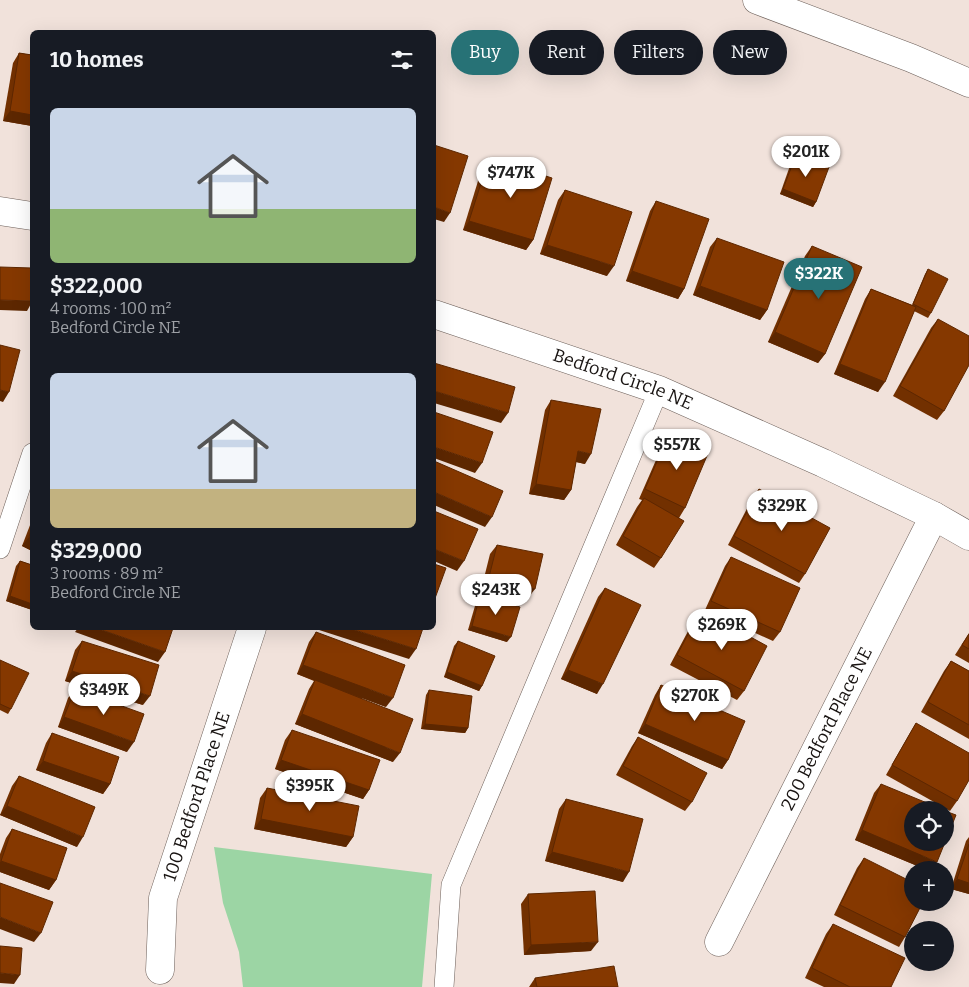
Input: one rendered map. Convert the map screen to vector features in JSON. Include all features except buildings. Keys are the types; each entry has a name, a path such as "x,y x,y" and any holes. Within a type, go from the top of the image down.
{"street":[{"path":"757,0 911,58 969,83"},
{"path":"0,212 30,216"},
{"name":"Bedford Circle NE","path":"436,315 659,390 824,463 934,516 969,536"},
{"name":"200 Bedford Place NE","path":"719,942 934,516"},
{"name":"100 Bedford Place NE","path":"160,970 163,898 251,630"}],"lane":[{"path":"444,987 451,885 659,390"},
{"path":"0,550 30,459"}],"green space":[{"path":"214,847 432,874 422,987 243,987 239,952 223,903"}]}
